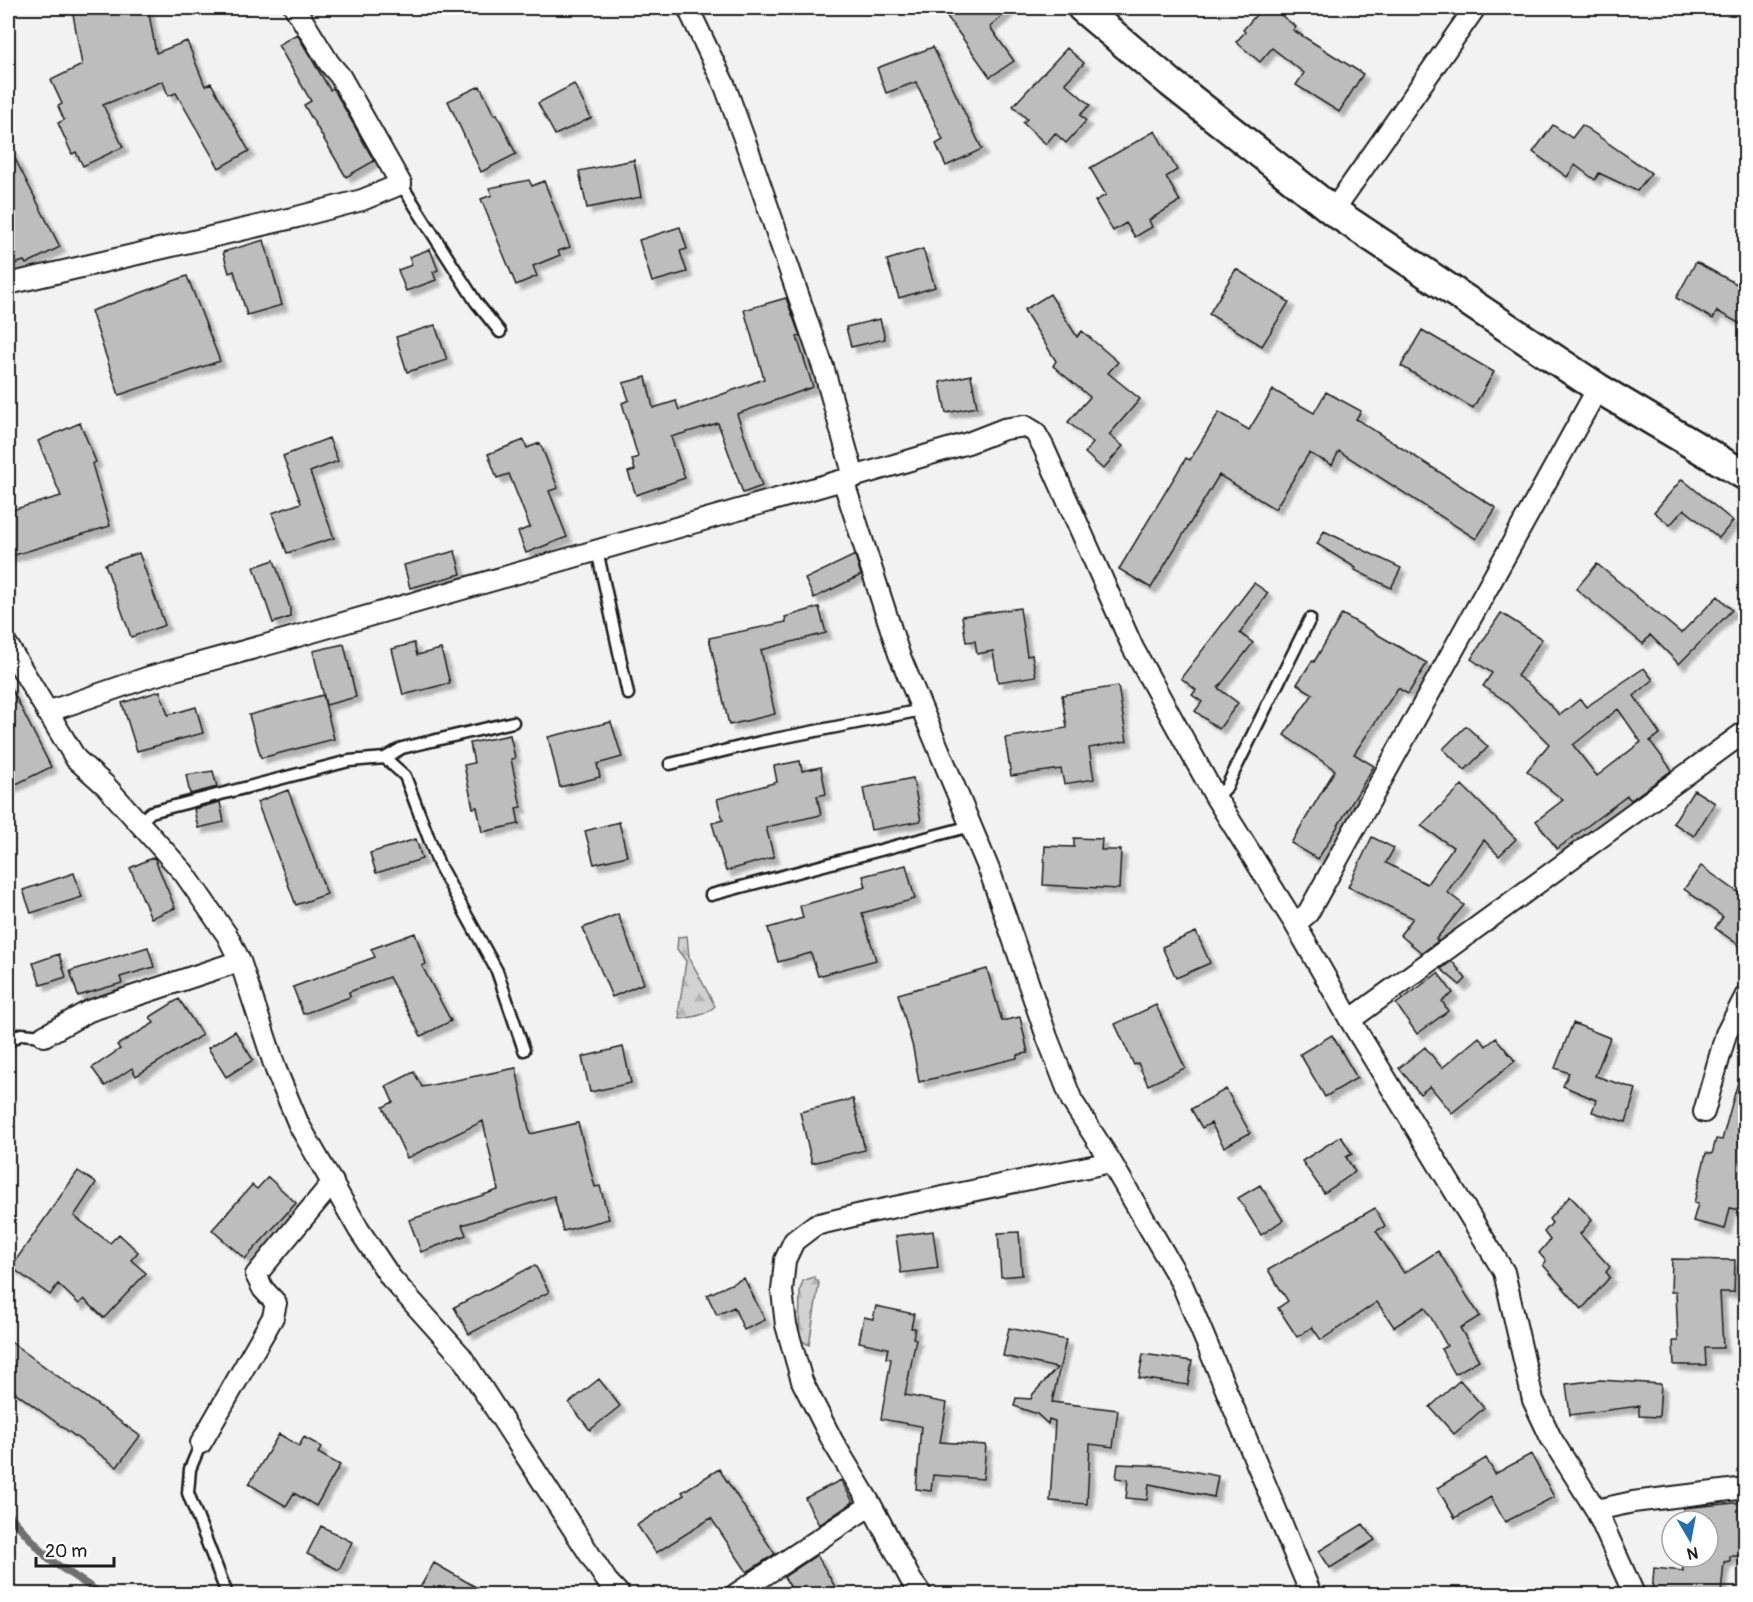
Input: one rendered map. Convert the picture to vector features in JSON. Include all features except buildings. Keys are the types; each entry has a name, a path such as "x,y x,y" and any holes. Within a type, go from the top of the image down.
{"main road":[{"path":"1082,8 1171,83 1333,211 1598,388 1746,476"}],"street":[{"path":"8,284 297,218 362,200 401,184 340,76 329,63 295,8"},
{"path":"688,8 725,86 824,370 848,479 899,654 990,872 1047,1037 1072,1101 1111,1162 1182,1284 1311,1594"},
{"path":"1333,211 1475,8"},
{"path":"1295,924 1308,913 1598,388"},
{"path":"47,711 149,677 848,479 968,443 1004,429 1026,426 1035,432 1133,648 1216,798 1295,924 1350,1020 1504,1272 1533,1400 1551,1438 1596,1510 1634,1594"},
{"path":"8,646 76,759 105,785 184,873 227,935 240,961 280,1079 299,1125 359,1230 392,1278 460,1356 608,1581 619,1594"},
{"path":"1350,1020 1746,731"},
{"path":"44,1036 89,1011 240,961"},
{"path":"1704,1112 1725,1034 1746,995"},
{"path":"921,1594 910,1580 871,1505 833,1442 802,1381 786,1325 782,1291 785,1260 794,1240 815,1225 1111,1162"},
{"path":"201,1443 273,1317 276,1303 263,1289 256,1275 333,1182"},
{"path":"1596,1510 1633,1502 1746,1488"},
{"path":"736,1594 871,1505"}],"lane":[{"path":"401,184 476,302 500,332"},
{"path":"597,550 628,694"},
{"path":"1216,798 1226,788 1310,619"},
{"path":"670,764 760,742 922,710"},
{"path":"140,822 151,812 349,761 385,758 402,748 513,722"},
{"path":"385,758 405,776 439,865 497,971 524,1050"},
{"path":"711,895 971,826"},
{"path":"8,1042 21,1034 44,1036"},
{"path":"201,1443 190,1469 188,1493 227,1594"}],"green space":[{"path":"687,936 689,957 715,1006 703,1014 680,1019 679,1009 686,961 677,949 678,937"},
{"path":"814,1277 819,1283 809,1345 799,1339 800,1290 803,1281"}],"waterway":[{"path":"8,1514 50,1560 101,1594"}]}
